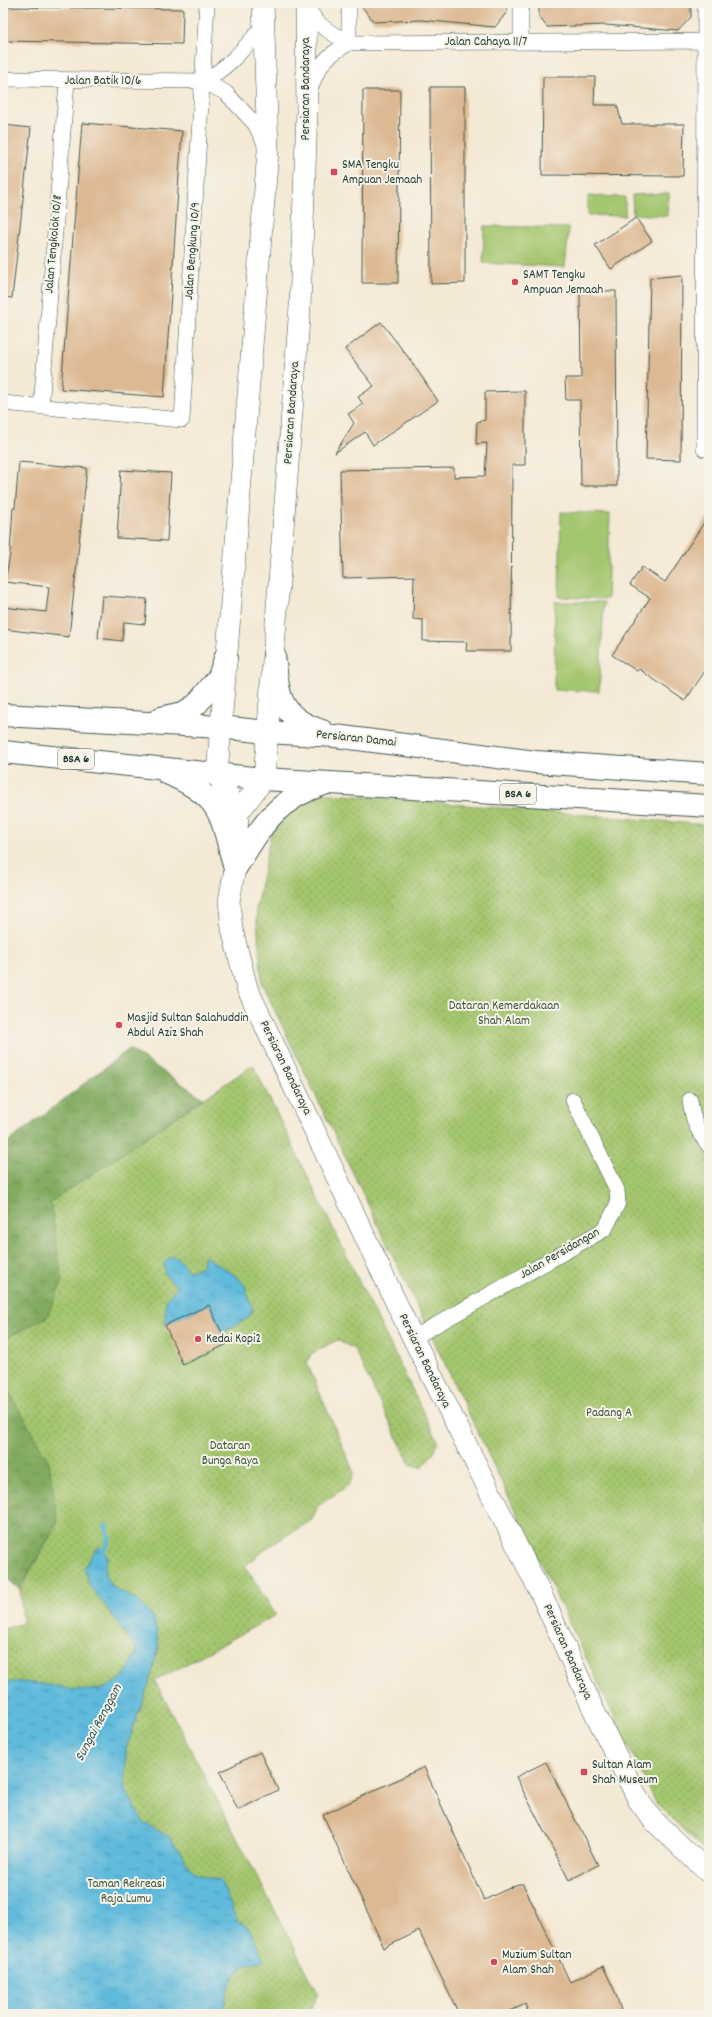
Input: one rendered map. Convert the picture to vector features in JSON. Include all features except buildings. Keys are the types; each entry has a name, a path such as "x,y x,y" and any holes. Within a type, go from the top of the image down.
{"main road":[{"path":"263,3 268,151 217,774 238,813 264,779"},
{"name":"Persiaran Bandaraya","path":"264,779 300,306 306,112 307,3"},
{"path":"274,655 279,696 287,709 296,719 309,727 335,736"},
{"path":"138,722 183,713 196,705 219,677 226,656"},
{"name":"Persiaran Damai","path":"3,715 220,727 267,732 335,736 536,762 709,774"},
{"name":"BSA 6","path":"3,752 150,766 264,779 709,806"},
{"path":"150,766 183,780 211,800 220,813 235,869"},
{"path":"235,869 265,822 281,806 307,789 327,783"},
{"name":"Persiaran Bandaraya","path":"238,813 235,869 229,901 232,929 247,988 413,1338 543,1598 595,1713 639,1801 653,1820 709,1873"}],"street":[{"name":"Jalan Bengkung 10/9","path":"41,407 182,420 207,3"},
{"path":"307,3 309,10 320,24 333,35 349,43 349,3"},
{"path":"521,3 521,42"},
{"path":"704,448 707,41 705,3"},
{"name":"Jalan Batik 10/6","path":"3,79 67,81 203,81 218,74 264,25"},
{"name":"Jalan Cahaya 11/7","path":"306,112 309,92 318,70 328,55 349,43 707,41"},
{"name":"Jalan Tengkolok 10/8","path":"41,407 67,81"},
{"name":"Jalan Batik 10/6","path":"203,81 226,93 255,124 268,151"},
{"path":"3,403 41,407"},
{"name":"Jalan Persidangan","path":"413,1338 605,1229 618,1203 617,1190 573,1100"},
{"path":"690,1100 692,1117 696,1130 709,1146"}],"green space":[{"path":"669,193 668,216 633,214 632,195"},
{"path":"588,196 625,197 625,216 588,215"},
{"path":"484,226 569,228 565,267 483,263"},
{"path":"561,512 610,514 607,599 559,597"},
{"path":"555,602 604,602 599,691 554,690"},
{"name":"Dataran Kemerdakaan Shah Alam","path":"308,792 709,825 709,1855 656,1803 262,984 256,908 271,833"},
{"path":"129,1049 203,1098 51,1202 62,1282 47,1317 3,1340 3,1146"},
{"name":"Taman Rekreasi Raja Lumu","path":"253,1065 438,1442 433,1453 422,1468 410,1464 354,1349 337,1340 311,1354 307,1363 354,1473 349,1485 318,1506 312,1520 265,1549 245,1566 276,1615 155,1681 318,1993 309,2014 3,2014 3,1629 23,1623 20,1590 58,1522 49,1462 3,1381 3,1340 47,1317 62,1282 51,1202","holes":["202,1266 230,1274 240,1281 248,1295 252,1307 248,1318 222,1333 227,1345 184,1365 166,1299 178,1287 188,1272"]},
{"path":"3,1381 49,1462 58,1522 19,1589 3,1575"}],"water":[{"path":"205,1256 236,1276 244,1284 252,1307 252,1313 248,1318 222,1333 209,1305 165,1325 166,1299 178,1287 165,1275 164,1263 170,1257 177,1258 188,1272 202,1266"},
{"path":"98,1546 108,1557 105,1565 105,1576 113,1587 140,1602 154,1619 159,1647 149,1683 126,1749 125,1789 144,1823 170,1837 194,1873 221,1881 237,1921 249,1928 264,1960 247,1965 235,1975 229,1987 223,2014 3,2014 3,1683 22,1682 80,1690 98,1689 113,1684 127,1671 137,1650 90,1587 84,1568"}],"waterway":[{"name":"Sungai Renggam","path":"101,1557 109,1540 106,1526"}],"place":[{"name":"SMA Tengku Ampuan Jemaah","path":"334,172"},
{"name":"SAMT Tengku Ampuan Jemaah","path":"515,282"},
{"name":"Masjid Sultan Salahuddin Abdul Aziz Shah","path":"119,1025"},
{"name":"Kedai Kopi2","path":"198,1339"},
{"name":"Sultan Alam Shah Museum","path":"584,1772"},
{"name":"Muzium Sultan Alam Shah","path":"494,1962"}],"park label":[{"name":"Padang A","path":"609,1413"},
{"name":"Dataran Bunga Raya","path":"230,1454"}]}
